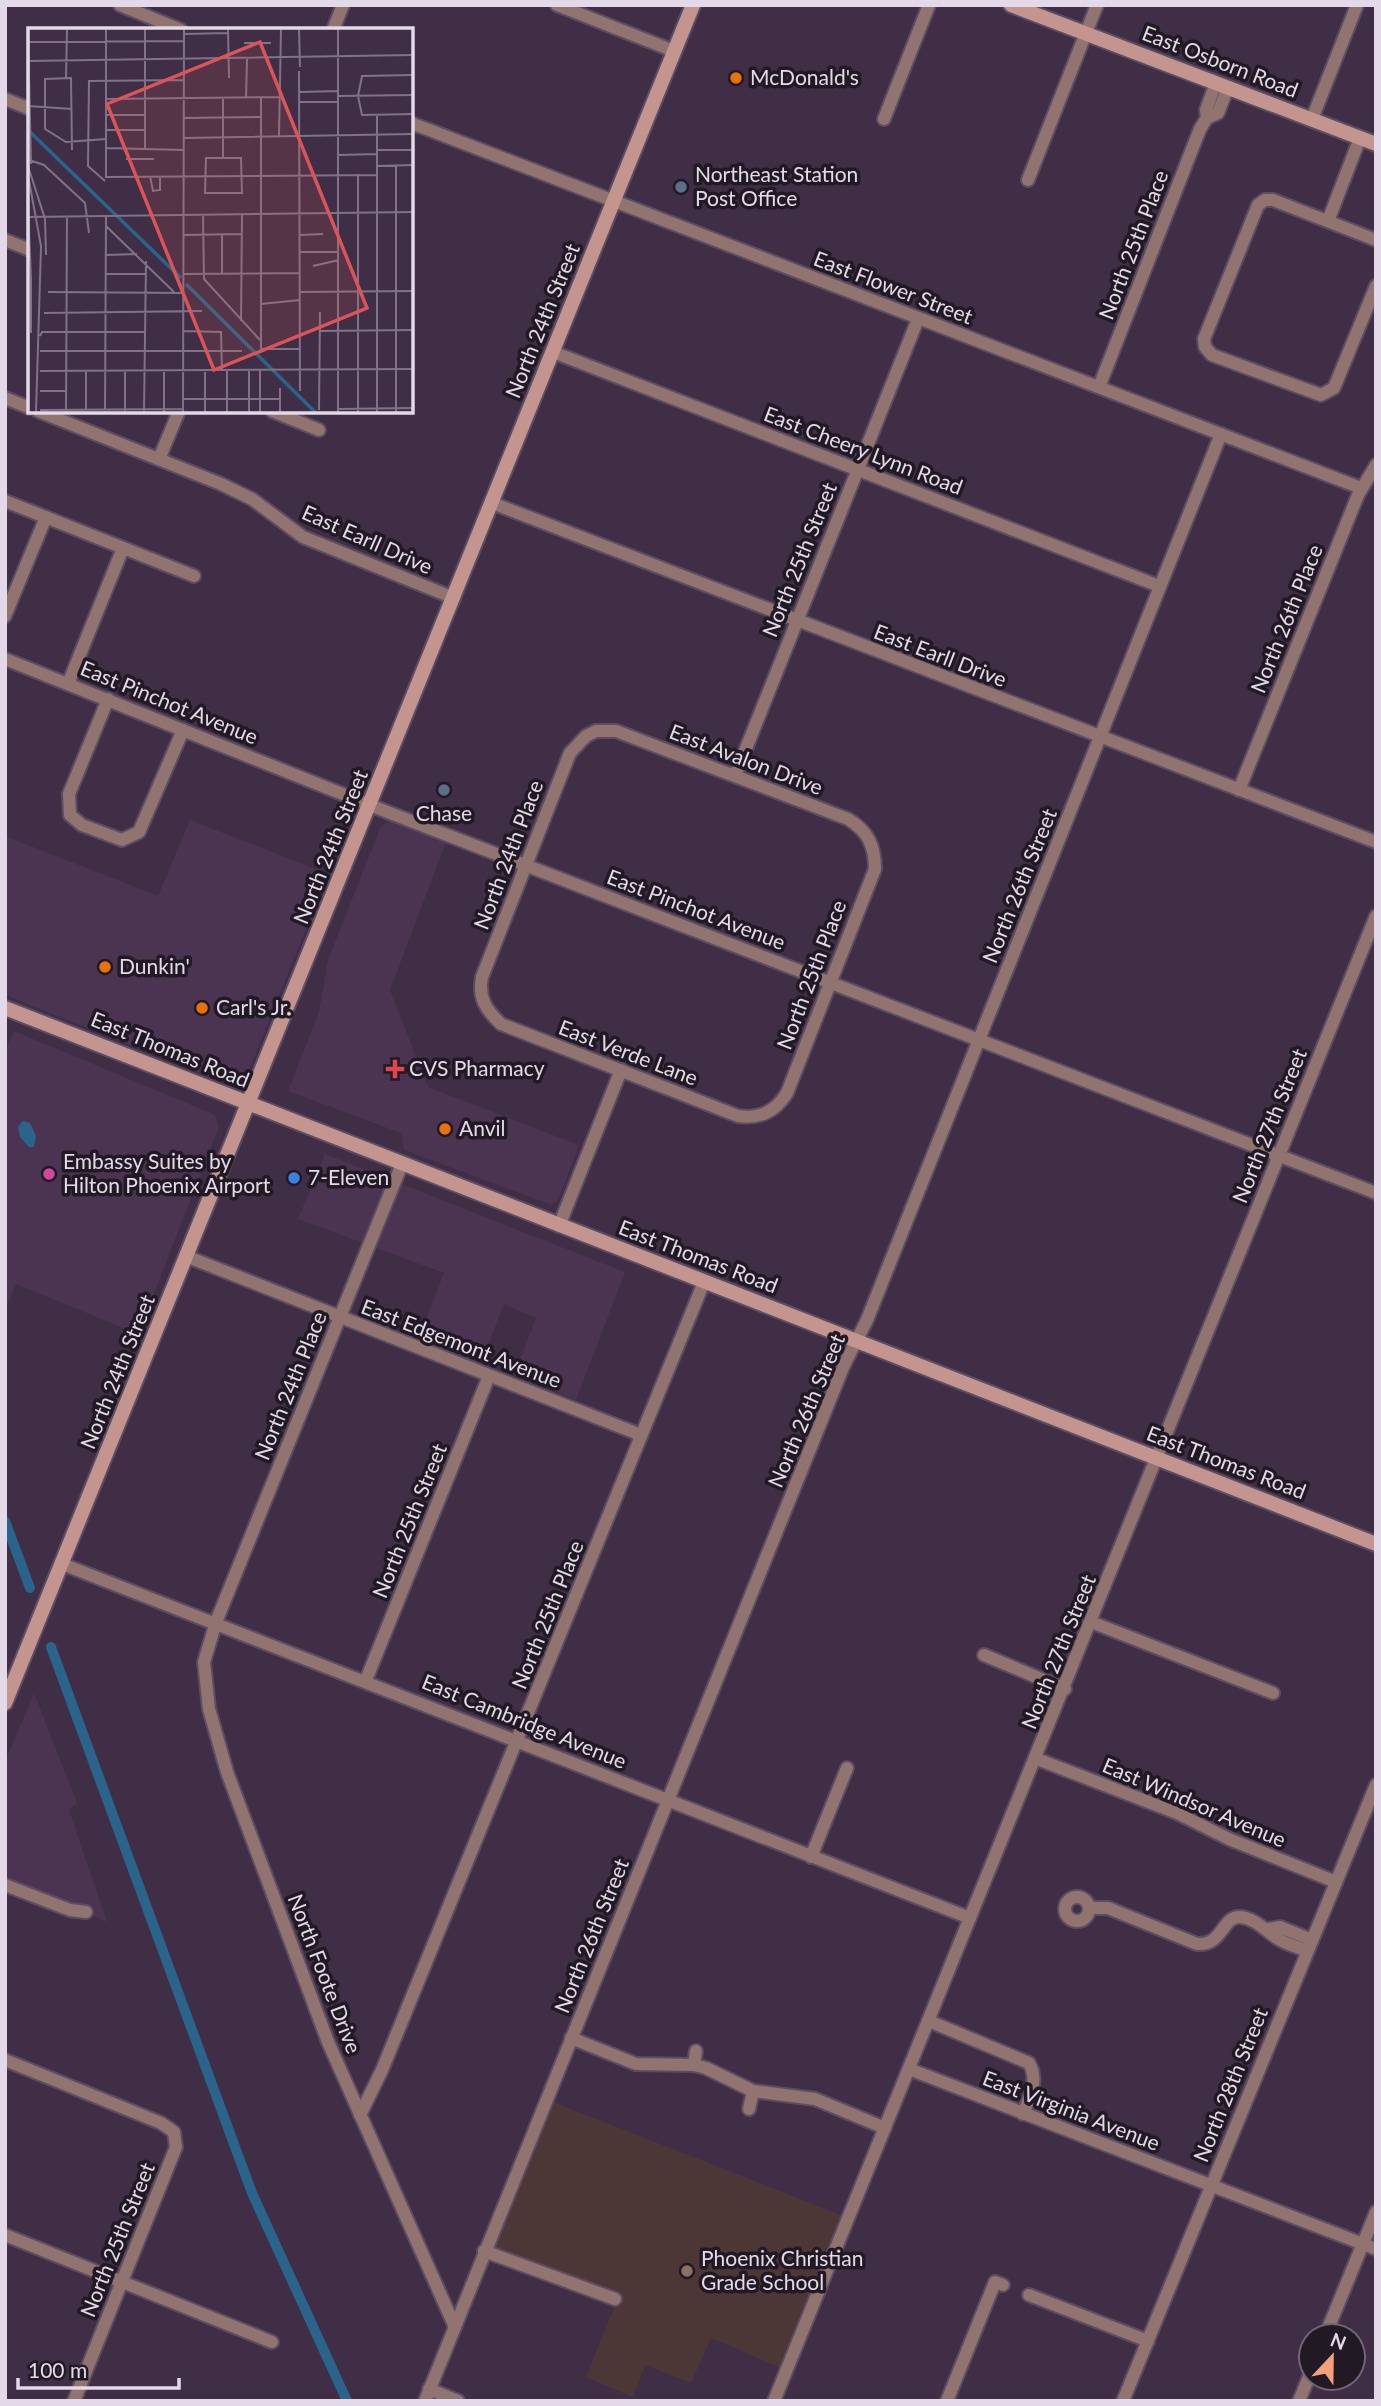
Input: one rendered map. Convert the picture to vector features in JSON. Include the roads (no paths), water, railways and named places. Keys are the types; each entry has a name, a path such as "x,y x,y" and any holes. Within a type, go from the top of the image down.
{"main road":[{"name":"North 24th Street","path":"5,1703 188,1257 693,5"},
{"name":"East Osborn Road","path":"1011,5 1376,144"},
{"name":"East Thomas Road","path":"5,1008 1376,1544"}],"street":[{"path":"121,5 176,28"},
{"path":"334,28 343,5"},
{"path":"556,5 674,51"},
{"path":"884,119 929,5"},
{"path":"1028,180 1097,5"},
{"path":"1312,119 1357,5"},
{"name":"North 25th Place","path":"1098,387 1200,129 1207,118 1206,110 1222,85"},
{"path":"5,99 28,108"},
{"name":"East Flower Street","path":"413,124 1361,488"},
{"path":"1328,221 1360,138"},
{"path":"1376,240 1273,200 1265,200 1258,205 1204,339 1205,347 1213,355 1321,395 1328,394 1335,388 1376,286"},
{"path":"5,240 28,249"},
{"name":"North 25th Street","path":"735,776 918,319"},
{"name":"East Cheery Lynn Road","path":"553,352 1159,586"},
{"path":"5,398 28,407"},
{"name":"East Earll Drive","path":"43,413 241,493 317,544 454,598"},
{"path":"159,459 178,413"},
{"path":"277,413 318,430"},
{"name":"North 26th Street","path":"427,2395 979,1042 1221,434"},
{"name":"North 26th Place","path":"1239,790 1361,488 1376,465"},
{"path":"5,501 194,576"},
{"name":"East Earll Drive","path":"492,503 1376,842"},
{"path":"5,616 46,517"},
{"path":"68,684 123,548"},
{"name":"East Pinchot Avenue","path":"5,659 370,805 1376,1193"},
{"path":"108,699 69,793 71,816 82,825 122,840 139,832 183,730"},
{"name":"East Avalon Drive","path":"596,731 616,731 848,819 857,825 873,844"},
{"name":"North 24th Place","path":"483,1004 480,989 482,977 570,752 586,736 596,731"},
{"name":"North 25th Place","path":"768,1113 779,1106 787,1093 875,869 873,844"},
{"name":"North 27th Street","path":"774,2401 1037,1759 1376,916"},
{"name":"East Verde Lane","path":"483,1004 502,1024 738,1116 749,1118 768,1113"},
{"path":"559,1226 621,1070"},
{"name":"North 24th Place","path":"216,1622 402,1164"},
{"name":"East Edgemont Avenue","path":"188,1257 641,1435"},
{"name":"North 25th Place","path":"360,2115 383,2070 704,1282"},
{"name":"North 25th Street","path":"366,1680 489,1376"},
{"name":"East Cambridge Avenue","path":"62,1563 970,1918"},
{"name":"North Foote Drive","path":"216,1622 204,1662 209,1709 223,1759 328,2042 454,2327"},
{"path":"1091,1622 1273,1693"},
{"path":"984,1656 1065,1689"},
{"name":"East Windsor Avenue","path":"1037,1759 1177,1813 1238,1843 1336,1882"},
{"path":"811,1857 847,1768"},
{"name":"North 28th Street","path":"1124,2401 1376,1784"},
{"path":"5,1885 70,1910 86,1912"},
{"path":"1090,1908 1108,1908 1197,1944 1206,1945 1217,1939 1227,1924 1239,1917 1269,1929 1280,1927 1309,1946"},
{"path":"929,2021 1029,2063 1035,2073 1023,2114"},
{"path":"571,2038 647,2067 694,2065 754,2091 815,2099 885,2128"},
{"path":"694,2065 696,2051"},
{"name":"North 25th Street","path":"5,2060 161,2123 174,2132 176,2147 74,2401"},
{"name":"East Virginia Avenue","path":"909,2068 1376,2249"},
{"path":"749,2109 754,2091"},
{"path":"1331,2322 1376,2212"},
{"path":"5,2235 272,2342"},
{"path":"484,2251 615,2299"},
{"path":"947,2401 995,2281 1003,2285"},
{"path":"1029,2295 1148,2341"},
{"path":"427,2395 458,2401"}],"water":[{"path":"23,1121 30,1123 36,1136 34,1147 29,1147 20,1137 18,1127"}],"waterway":[{"path":"5,1521 30,1588"},
{"path":"51,1647 252,2193 347,2401"}],"place":[{"name":"McDonald's","path":"736,78"},
{"name":"Northeast Station Post Office","path":"681,187"},
{"name":"Chase","path":"444,790"},
{"name":"Dunkin'","path":"105,967"},
{"name":"Carl's Jr.","path":"202,1008"},
{"name":"CVS Pharmacy","path":"395,1069"},
{"name":"Anvil","path":"445,1129"},
{"name":"Embassy Suites by Hilton Phoenix Airport","path":"49,1174"},
{"name":"7-Eleven","path":"294,1178"},
{"name":"Phoenix Christian Grade School","path":"687,2271"}]}
